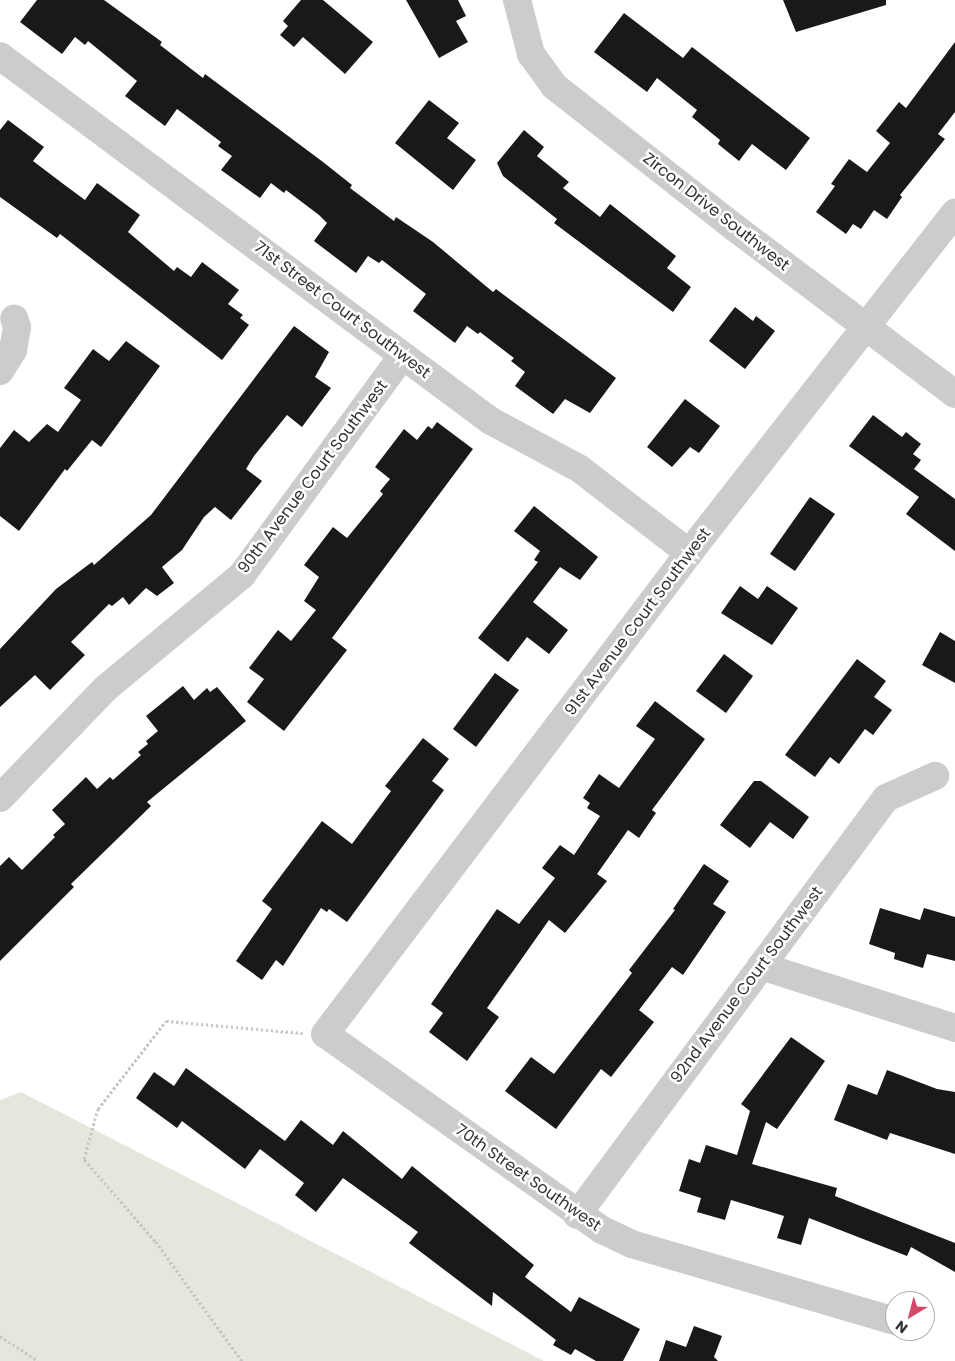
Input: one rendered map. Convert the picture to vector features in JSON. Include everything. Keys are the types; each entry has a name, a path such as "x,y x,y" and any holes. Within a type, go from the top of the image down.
{"street":[{"name":"Zircon Drive Southwest","path":"517,0 531,54 554,86 865,327 955,394"},
{"name":"71st Street Court Southwest","path":"0,56 491,421 580,469 689,553"},
{"name":"91st Avenue Court Southwest","path":"325,1034 689,553 955,212"},
{"path":"0,371 13,350 17,328 14,318"},
{"name":"90th Avenue Court Southwest","path":"0,798 106,688 242,575 402,356"},
{"name":"92nd Avenue Court Southwest","path":"577,1215 886,798 935,776"},
{"path":"761,966 955,1028"},
{"name":"70th Street Southwest","path":"325,1034 577,1215 632,1244 885,1319"}],"path":[{"path":"242,1361 155,1241 84,1160 98,1109 166,1021 325,1034"},
{"path":"0,1336 38,1361"}],"shaded area":[{"path":"21,1092 544,1361 0,1361 0,1100"}],"building":[{"path":"37,0 104,0 162,42 160,45 203,78 205,74 323,162 352,185 350,188 394,221 396,217 433,242 493,292 496,289 616,378 590,413 565,399 553,414 515,386 525,372 511,361 514,358 480,332 478,334 467,326 455,343 413,311 426,294 382,260 379,263 368,256 356,273 314,241 327,223 319,215 286,190 284,193 271,183 260,198 221,170 232,156 218,146 221,142 177,109 165,126 125,96 137,81 88,41 85,45 75,37 62,54 20,22"},
{"path":"301,0 323,0 373,42 345,74 303,37 294,47 280,35 288,26 283,21"},
{"path":"406,0 458,0 466,16 456,21 468,42 439,58"},
{"path":"783,0 886,0 886,5 796,32"},
{"path":"624,13 683,58 692,47 810,138 786,170 752,144 739,161 718,144 720,140 692,117 697,110 657,78 647,92 594,52"},
{"path":"955,42 955,112 938,134 945,139 900,195 902,197 887,219 874,210 861,229 853,224 846,234 816,212 835,186 831,184 849,159 867,172 890,143 876,131 899,102 906,108"},
{"path":"429,100 459,123 447,138 476,160 453,190 395,143"},
{"path":"8,120 44,147 33,161 85,200 97,183 140,215 128,232 174,271 177,267 191,277 202,262 239,290 228,304 243,315 240,318 249,325 222,360 60,234 57,238 0,197 0,130"},
{"path":"524,130 544,147 537,156 569,182 563,188 600,217 610,204 676,256 667,268 691,287 673,312 554,223 557,219 503,176 497,163"},
{"path":"735,307 753,321 756,316 775,331 745,369 709,341"},
{"path":"294,326 329,352 315,377 331,388 302,427 287,415 254,456 246,469 262,481 231,520 215,507 204,517 182,550 162,567 174,583 157,596 146,588 129,605 123,597 112,606 109,604 71,642 85,655 50,690 35,675 0,707 0,649 56,589 92,562 94,565 151,515"},
{"path":"126,341 160,366 101,447 92,440 67,471 65,469 19,531 0,516 0,448 14,430 29,442 47,424 58,432 81,400 64,388 93,349 109,361"},
{"path":"685,399 720,426 699,453 690,447 672,467 647,447"},
{"path":"873,415 902,437 906,432 921,444 913,454 921,460 914,469 955,499 955,551 906,514 919,497 849,446"},
{"path":"437,422 473,449 332,638 347,650 284,731 247,702 264,679 249,668 278,630 291,641 316,610 304,601 319,577 304,565 333,527 347,538 383,494 380,491 390,479 375,467 404,429 417,440 428,426 432,429"},
{"path":"810,497 835,514 795,571 770,554"},
{"path":"534,506 598,557 580,580 560,567 533,602 568,630 549,654 527,637 508,662 478,638 538,562 534,560 540,551 514,531"},
{"path":"740,586 758,599 767,586 798,608 772,645 721,613"},
{"path":"940,632 955,641 955,683 922,665"},
{"path":"724,654 753,676 726,713 696,691"},
{"path":"857,659 886,681 874,697 892,710 873,735 865,729 839,764 830,757 815,777 785,755"},
{"path":"495,673 519,690 476,747 453,729"},
{"path":"183,686 194,700 207,688 210,692 217,687 246,721 147,802 151,806 71,884 74,887 0,961 0,866 9,857 22,870 55,837 53,835 65,824 52,810 86,777 97,789 110,777 113,780 141,755 138,752 148,744 146,741 158,731 146,716"},
{"path":"655,701 705,739 652,810 656,813 639,838 628,830 597,874 607,881 565,933 549,920 487,1008 499,1017 467,1061 429,1032 443,1013 431,1004 497,909 519,924 555,878 542,868 560,845 574,855 600,816 587,808 590,803 583,798 599,774 619,788 655,739 636,726"},
{"path":"423,738 449,759 432,781 444,790 347,922 329,909 327,912 321,908 283,966 276,960 262,980 236,961 272,909 262,901 322,821 352,844 391,791 385,786"},
{"path":"754,781 761,781 809,817 793,839 770,822 750,848 720,825"},
{"path":"704,864 729,881 713,904 726,912 683,975 672,967 639,1010 654,1022 611,1077 601,1069 556,1129 505,1091 531,1057 554,1074 632,973 629,970 675,910 673,909"},
{"path":"880,908 920,920 924,908 955,917 955,961 927,954 923,968 894,959 895,953 869,944"},
{"path":"791,1037 825,1061 777,1129 766,1122 752,1164 837,1188 835,1196 955,1243 955,1272 911,1247 907,1256 809,1218 801,1245 777,1238 784,1216 731,1200 725,1220 697,1212 701,1198 679,1191 689,1159 700,1163 706,1145 737,1155 750,1111 741,1104"},
{"path":"186,1068 285,1141 301,1120 333,1145 343,1131 402,1179 412,1166 534,1265 525,1277 571,1312 579,1297 640,1329 623,1361 596,1361 575,1349 571,1355 553,1345 556,1340 493,1292 492,1306 409,1243 418,1232 343,1178 316,1212 295,1195 304,1183 260,1149 245,1169 182,1121 177,1128 136,1098 154,1072 174,1086"},
{"path":"887,1070 937,1089 955,1092 955,1154 890,1133 887,1140 834,1120 848,1084 877,1095"},
{"path":"694,1326 722,1336 714,1357 718,1361 659,1361 666,1340 686,1347"}]}
